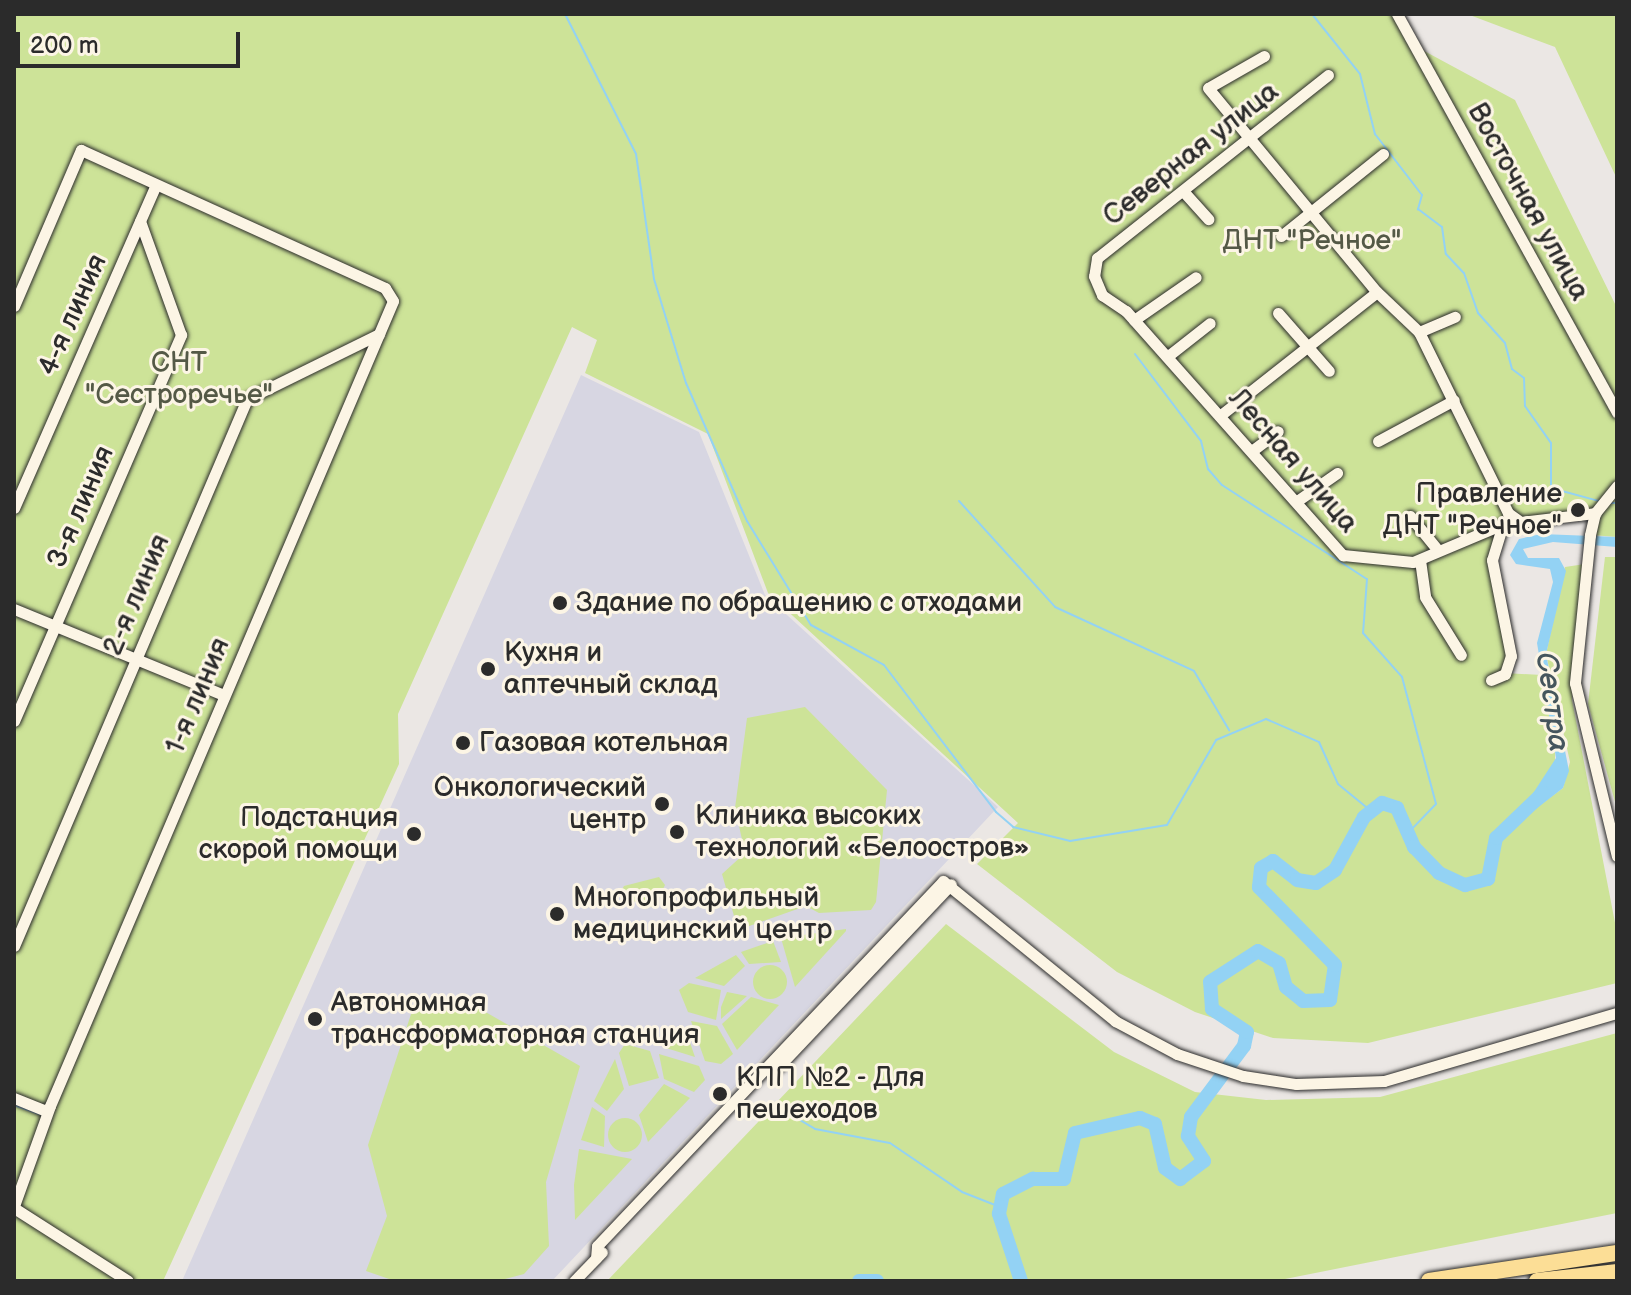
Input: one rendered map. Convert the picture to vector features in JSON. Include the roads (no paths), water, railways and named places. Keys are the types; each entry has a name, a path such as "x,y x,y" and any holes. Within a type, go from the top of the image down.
{"highway":[{"path":"1429,1281 1617,1253"},
{"path":"1537,1281 1617,1272"}],"street":[{"name":"Восточная улица","path":"1397,14 1617,412"},
{"path":"1264,56 1208,84 1249,139 1377,292 1419,332 1508,513 1518,520"},
{"name":"Северная улица","path":"1094,276 1097,258 1328,75"},
{"path":"14,306 81,150 156,185"},
{"path":"1281,236 1383,154"},
{"name":"4-я линия","path":"14,508 156,185"},
{"name":"1-я линия","path":"14,1207 47,1111 393,301 385,288 156,185"},
{"path":"1183,191 1208,219"},
{"name":"3-я линия","path":"14,721 181,335 140,221"},
{"name":"Лесная улица","path":"1094,276 1102,295 1134,320 1222,414 1343,555 1420,560"},
{"path":"1134,320 1196,277"},
{"path":"1222,414 1377,292"},
{"path":"1278,313 1329,371"},
{"path":"1419,332 1455,317"},
{"path":"1168,356 1210,323"},
{"name":"2-я линия","path":"14,946 247,399 379,334"},
{"path":"1378,441 1454,400"},
{"path":"1253,450 1278,431"},
{"path":"1297,501 1337,473"},
{"path":"1617,486 1602,505 1589,539 1576,706 1617,856"},
{"path":"1461,655 1425,597 1420,560 1436,548 1503,524 1602,505"},
{"path":"1410,516 1436,548"},
{"path":"1491,680 1505,674 1511,656 1492,560 1503,524"},
{"path":"14,609 224,695"},
{"path":"574,1281 596,1258 597,1246 943,881 951,884 1115,1021 1212,1068 1243,1076 1296,1084 1384,1081 1617,1013"},
{"path":"14,1098 47,1111"},
{"path":"14,1207 128,1281"}],"water":[{"path":"1541,534 1617,537 1617,547 1553,542 1523,549 1528,558 1559,558 1566,571 1546,654 1569,771 1563,788 1536,809 1528,801 1556,758 1537,643 1553,582 1550,569 1516,564 1510,555 1519,539"}],"waterway":[{"path":"565,14 636,154 654,279 686,383 747,521 811,625 884,665 996,812 1013,827 1070,841 1167,825 1216,740 1266,719 1319,742 1338,784 1371,811"},
{"path":"1312,14 1360,74 1375,134 1422,195 1418,209 1442,227 1446,254 1464,273 1478,313 1505,343 1512,369 1524,378 1525,406 1551,443 1551,488 1599,501"},
{"path":"1135,354 1201,441 1208,469 1222,485 1367,579 1363,633 1402,677 1436,804 1411,830"},
{"path":"959,501 1055,607 1194,671 1229,730"},
{"path":"1609,503 1617,503"},
{"name":"Сестра","path":"1021,1281 999,1214 1003,1194 1033,1179 1064,1179 1075,1133 1140,1118 1155,1124 1165,1168 1180,1179 1204,1161 1188,1136 1191,1117 1244,1046 1247,1032 1212,1009 1210,982 1258,951 1279,963 1286,987 1303,1001 1330,1000 1335,965 1259,887 1261,868 1273,861 1297,880 1316,883 1335,870 1364,817 1382,803 1397,808 1414,847 1439,873 1465,885 1488,879 1496,838 1543,793"},
{"path":"14,1105 41,1115"},
{"path":"778,1107 815,1129 890,1143 962,1192 1000,1207"},
{"name":"Сестра","path":"859,1281 877,1281"}],"place":[{"name":"Правление ДНТ \"Речное\"","path":"1578,510"},
{"name":"Здание по обращению с отходами","path":"560,603"},
{"name":"Кухня и аптечный склад","path":"488,669"},
{"name":"Газовая котельная","path":"463,743"},
{"name":"Онкологический центр","path":"662,804"},
{"name":"Клиника высоких технологий «Белоостров»","path":"677,832"},
{"name":"Подстанция скорой помощи","path":"414,834"},
{"name":"Многопрофильный медицинский центр","path":"557,914"},
{"name":"Автономная трансформаторная станция","path":"315,1019"},
{"name":"КПП №2 - Для пешеходов","path":"720,1094"}],"park label":[{"name":"ДНТ \"Речное\"","path":"1312,241"},
{"name":"СНТ \"Сестроречье\"","path":"179,379"}]}
